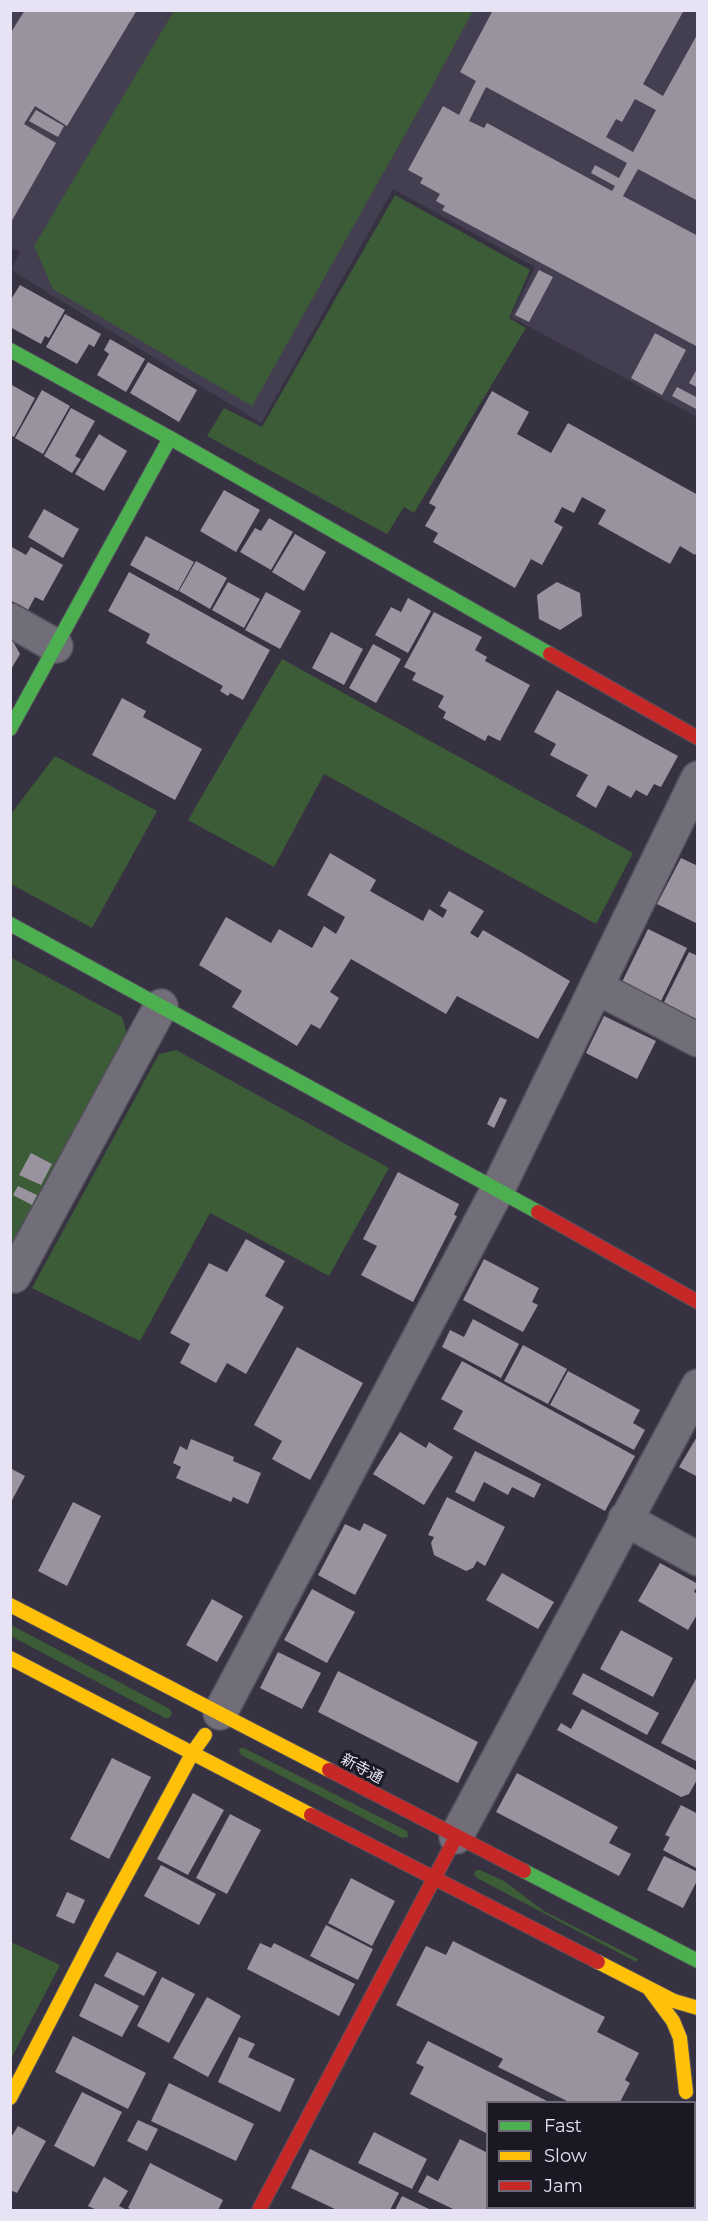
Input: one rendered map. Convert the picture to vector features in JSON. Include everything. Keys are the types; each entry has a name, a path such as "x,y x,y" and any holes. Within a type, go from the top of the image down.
{"street":[{"path":"10,350 170,438 698,738"},
{"path":"10,729 170,438"},
{"path":"10,620 56,646"},
{"path":"10,2098 193,1752 220,1713 498,1189 698,778"},
{"path":"10,924 498,1189 698,1302"},
{"path":"596,987 698,1040"},
{"path":"10,1275 14,1276 161,1006"},
{"path":"259,2211 698,1386"},
{"path":"625,1520 698,1559"},
{"name":"新寺通","path":"10,1605 697,1962"},
{"path":"10,1658 648,1988 674,2001 698,2008"},
{"path":"648,1988 673,2021 680,2038 683,2098"},
{"path":"683,2098 698,2073"}],"shaded area":[{"path":"10,11 697,11 697,417 511,317 535,267 393,189 261,423 11,270 20,252 10,247"}],"green space":[{"path":"174,11 473,11 252,406 53,289 34,246"},
{"path":"395,195 530,270 509,318 526,328 414,513 404,507 387,534 207,436 224,408 262,427"},
{"path":"282,659 633,853 596,924 324,774 274,867 188,820"},
{"path":"55,756 157,811 92,928 11,884 11,814"},
{"path":"10,957 122,1017 128,1037 15,1244 11,1246"},
{"path":"176,1050 389,1168 329,1276 210,1213 140,1341 32,1288 159,1054"},
{"path":"11,1625 170,1709 172,1714 169,1718 165,1718 11,1636"},
{"path":"240,1748 407,1831 408,1837 402,1838 241,1755"},
{"path":"476,1870 504,1881 544,1911 638,1959 636,1962 477,1878 474,1874"},
{"path":"11,1942 60,1965 11,2059"}],"building":[{"path":"25,10 137,10 67,126 35,106 24,124 56,143 10,224 10,34"},
{"path":"493,10 684,10 643,84 663,96 698,33 698,201 638,169 623,196 698,236 698,347 442,210 445,206 436,201 440,194 420,183 423,178 408,170 443,106 459,115 476,81 460,72","holes":["486,87 627,163 619,178 595,165 591,173 615,186 612,191 487,123 484,128 469,121","635,99 656,110 633,152 606,137 616,119 622,122"]},
{"path":"36,110 64,126 58,137 29,121"},
{"path":"539,270 553,277 529,322 515,315"},
{"path":"20,285 65,310 49,338 45,336 41,344 10,327 10,301"},
{"path":"65,314 101,334 94,347 89,344 77,364 46,347"},
{"path":"655,333 686,350 662,395 631,378"},
{"path":"110,339 145,359 126,392 97,375 109,354 104,350"},
{"path":"148,362 197,390 179,422 130,393"},
{"path":"698,367 698,388 689,383"},
{"path":"10,384 35,398 14,437 10,435"},
{"path":"677,387 698,398 698,410 672,396"},
{"path":"42,390 70,406 43,454 15,438"},
{"path":"492,391 529,412 517,434 551,453 568,423 698,495 698,550 695,555 680,546 670,564 598,524 606,510 582,497 574,513 562,507 554,522 563,527 542,565 531,559 515,588 433,542 438,533 425,526 436,507 429,503"},
{"path":"71,408 95,421 75,456 81,459 72,473 44,456"},
{"path":"99,434 127,451 104,491 75,474"},
{"path":"224,490 260,510 236,552 200,531"},
{"path":"44,509 79,529 63,558 28,537"},
{"path":"269,518 293,532 271,570 240,552 255,528 261,531"},
{"path":"295,534 326,552 304,591 272,572"},
{"path":"146,536 194,562 178,591 130,565"},
{"path":"10,546 26,555 31,547 63,565 43,601 35,597 28,610 10,600"},
{"path":"196,561 227,578 210,609 179,591"},
{"path":"129,572 270,650 243,700 230,693 228,696 220,691 223,686 146,643 150,634 108,611"},
{"path":"228,582 260,599 244,628 212,610"},
{"path":"557,582 580,593 582,616 560,630 539,619 537,595"},
{"path":"266,592 301,611 280,649 245,630"},
{"path":"408,598 431,611 408,653 375,635 391,607 401,612"},
{"path":"434,612 482,637 475,650 487,657 485,661 530,685 500,741 488,735 485,741 443,718 446,712 438,707 444,696 412,680 416,673 404,667"},
{"path":"331,632 363,649 344,685 312,668"},
{"path":"10,636 20,654 10,671"},
{"path":"373,644 401,659 376,703 349,688"},
{"path":"557,690 678,756 661,787 654,784 647,796 636,790 631,798 608,785 596,808 576,796 588,775 550,755 556,744 534,732"},
{"path":"122,698 146,711 143,717 202,749 175,800 92,755"},
{"path":"330,853 376,880 370,891 423,921 429,909 443,918 447,910 440,906 449,891 484,911 470,933 478,938 483,930 570,981 538,1039 457,996 446,1014 351,959 330,992 339,998 320,1029 311,1024 297,1046 232,1007 242,991 199,965 226,917 271,943 279,929 312,948 324,926 336,934 345,917 307,895"},
{"path":"681,858 698,866 698,924 657,904"},
{"path":"648,929 687,948 661,1001 622,982"},
{"path":"689,952 698,956 698,1020 689,1016 687,1020 661,1008"},
{"path":"604,1016 656,1041 637,1079 586,1053"},
{"path":"500,1097 507,1100 494,1128 487,1124"},
{"path":"31,1153 52,1164 41,1185 19,1175"},
{"path":"398,1172 459,1204 454,1215 457,1216 413,1302 361,1275 377,1246 363,1239"},
{"path":"18,1186 37,1195 32,1205 13,1195"},
{"path":"246,1239 285,1261 265,1296 284,1307 246,1374 227,1363 216,1383 180,1363 190,1344 170,1333 209,1263 227,1272"},
{"path":"484,1259 539,1288 532,1302 538,1305 523,1332 463,1300"},
{"path":"473,1319 519,1344 501,1378 442,1347 450,1330 464,1337"},
{"path":"523,1345 567,1369 548,1404 504,1381"},
{"path":"297,1347 363,1383 310,1480 272,1459 282,1441 254,1425"},
{"path":"462,1361 635,1456 605,1511 453,1429 463,1411 441,1399"},
{"path":"568,1371 640,1410 633,1423 645,1430 634,1450 550,1405"},
{"path":"400,1432 426,1448 429,1442 453,1457 424,1505 373,1474"},
{"path":"698,1435 698,1477 679,1467"},
{"path":"191,1439 234,1457 233,1461 261,1473 248,1504 233,1497 231,1502 176,1478 181,1467 173,1463 180,1446 187,1450"},
{"path":"475,1451 541,1484 534,1498 512,1487 508,1495 484,1482 474,1502 455,1492"},
{"path":"10,1468 25,1476 10,1504"},
{"path":"447,1497 505,1527 485,1566 477,1561 473,1568 466,1571 434,1555 431,1543 434,1537 428,1535"},
{"path":"73,1502 101,1516 67,1586 38,1571"},
{"path":"364,1523 387,1535 355,1595 318,1575 345,1524 360,1531"},
{"path":"660,1563 698,1584 694,1592 698,1594 698,1613 688,1630 638,1601"},
{"path":"502,1573 554,1602 538,1629 486,1600"},
{"path":"312,1589 355,1612 327,1663 284,1640"},
{"path":"212,1599 243,1616 217,1662 186,1645"},
{"path":"621,1630 673,1658 653,1697 600,1669"},
{"path":"278,1652 321,1673 302,1709 260,1688"},
{"path":"338,1671 478,1742 458,1783 318,1712"},
{"path":"583,1673 659,1713 647,1735 572,1694"},
{"path":"698,1675 698,1762 661,1743"},
{"path":"582,1709 698,1771 698,1778 689,1794 681,1797 557,1730 561,1723 571,1729"},
{"path":"112,1758 151,1777 109,1859 70,1839"},
{"path":"517,1773 618,1827 609,1843 631,1854 619,1876 496,1812"},
{"path":"193,1793 224,1810 188,1875 157,1859"},
{"path":"681,1805 698,1814 698,1869 663,1850 670,1837 665,1835"},
{"path":"230,1814 261,1830 227,1894 196,1878"},
{"path":"664,1856 698,1872 698,1879 683,1908 647,1890"},
{"path":"161,1865 216,1894 199,1925 144,1896"},
{"path":"351,1878 395,1901 372,1946 328,1923"},
{"path":"67,1892 85,1900 74,1924 56,1916"},
{"path":"326,1925 373,1949 358,1980 310,1956"},
{"path":"453,1941 605,2017 597,2032 639,2053 625,2080 630,2083 621,2101 567,2101 498,2067 503,2059 396,2005 426,1946 446,1955"},
{"path":"260,1943 271,1948 274,1943 355,1984 339,2016 247,1969"},
{"path":"117,1952 157,1972 144,1996 104,1976"},
{"path":"162,1977 195,1994 169,2043 137,2026"},
{"path":"95,1983 139,2006 122,2037 79,2016"},
{"path":"207,1997 241,2016 208,2077 173,2058"},
{"path":"73,2036 146,2073 128,2109 55,2072"},
{"path":"239,2037 255,2044 248,2057 295,2079 280,2112 218,2082"},
{"path":"428,2041 547,2101 486,2101 486,2133 410,2094 424,2067 416,2063"},
{"path":"169,2083 254,2124 236,2161 151,2121"},
{"path":"82,2092 122,2112 94,2167 54,2146"},
{"path":"138,2120 158,2129 147,2151 127,2141"},
{"path":"18,2126 46,2141 17,2193 10,2190 10,2139"},
{"path":"374,2132 427,2159 412,2189 358,2163"},
{"path":"460,2139 486,2152 486,2209 572,2209 455,2210 418,2192 427,2175 438,2181"},
{"path":"310,2149 399,2193 390,2210 337,2210 291,2188"},
{"path":"150,2163 223,2200 218,2210 133,2210 128,2208"},
{"path":"104,2177 128,2191 119,2206 127,2210 97,2210 88,2206"},
{"path":"402,2196 431,2210 395,2210"}],"traffic: fast":[{"path":"10,350 170,438 550,654"},
{"path":"10,729 170,438"},
{"path":"10,924 538,1212"},
{"path":"524,1871 698,1961"}],"traffic: slow":[{"path":"10,1605 329,1770"},
{"path":"10,1658 311,1815"},
{"path":"10,2098 101,1922 193,1752 205,1735"},
{"path":"598,1962 674,2001 698,2008"},
{"path":"650,1990 673,2021 680,2038 686,2092"}],"traffic: jam":[{"path":"550,654 698,738"},
{"path":"538,1212 698,1302"},
{"path":"329,1770 524,1871"},
{"path":"311,1815 598,1962"},
{"path":"259,2210 456,1837"}]}
